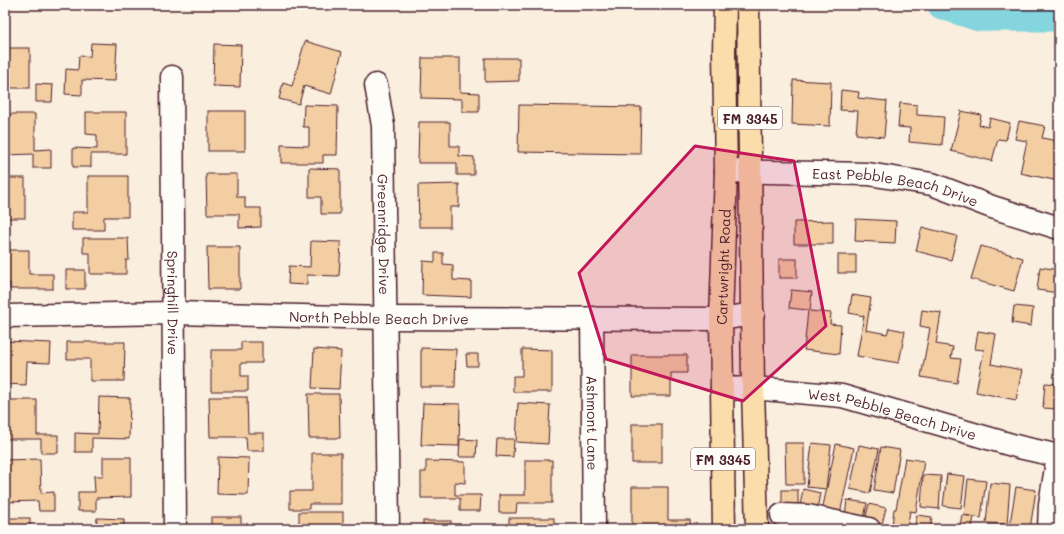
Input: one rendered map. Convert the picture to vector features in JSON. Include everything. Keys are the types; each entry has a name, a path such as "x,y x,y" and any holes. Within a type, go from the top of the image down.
{"main road":[{"name":"Cartwright Road","path":"724,529 721,318 726,171 724,52 725,5"},
{"name":"Cartwright Road","path":"748,5 753,388 757,529"}],"street":[{"name":"Springhill Drive","path":"172,77 175,529"},
{"name":"Greenridge Drive","path":"376,85 383,126 388,529"},
{"name":"East Pebble Beach Drive","path":"726,171 868,174 932,184 992,208 1059,228"},
{"name":"North Pebble Beach Drive","path":"5,316 173,313 386,318 721,318 752,314"},
{"name":"Ashmont Lane","path":"592,318 594,529"},
{"name":"West Pebble Beach Drive","path":"722,389 753,388 842,396 1019,447 1058,456"},
{"path":"1049,529 1050,504 1058,456"},
{"path":"782,514 808,516 869,529"}],"highlighted area":[{"path":"695,146 794,161 826,326 743,401 606,359 579,273"}],"building":[{"path":"305,41 342,52 331,94 304,86 299,104 279,99 283,83 292,86"},
{"path":"91,43 117,44 115,81 82,80 82,95 65,94 66,69 78,70 79,56 90,57"},
{"path":"214,44 241,45 240,87 213,86"},
{"path":"5,48 30,48 30,88 5,88"},
{"path":"422,58 460,58 460,92 479,93 479,112 462,112 462,99 421,98"},
{"path":"485,58 519,58 519,81 485,82"},
{"path":"793,80 831,82 830,126 792,124"},
{"path":"36,84 53,85 52,102 36,102"},
{"path":"841,90 859,92 858,98 887,101 884,137 856,134 858,111 840,110"},
{"path":"900,103 917,105 917,115 944,117 942,145 909,142 910,128 898,127"},
{"path":"304,105 338,106 337,155 323,155 323,163 281,163 281,145 309,146 309,127 303,127"},
{"path":"519,105 641,107 640,154 518,152"},
{"path":"208,111 245,111 245,151 208,151"},
{"path":"961,111 981,115 979,125 988,127 990,118 1010,123 1006,140 998,139 992,161 951,151"},
{"path":"86,112 126,112 126,154 91,154 91,167 73,167 73,148 97,149 97,135 86,134"},
{"path":"5,114 35,114 35,150 51,149 51,168 33,168 33,154 5,155"},
{"path":"1019,121 1045,126 1042,138 1057,141 1059,133 1059,181 1020,173 1027,141 1015,139"},
{"path":"419,122 450,122 450,146 459,146 459,156 474,157 474,175 457,175 457,163 418,163"},
{"path":"309,168 340,169 340,214 321,214 321,197 309,197"},
{"path":"206,174 237,174 237,197 245,197 245,208 261,208 261,227 239,228 239,214 207,214"},
{"path":"88,176 128,176 128,217 104,217 104,230 72,230 72,212 88,212"},
{"path":"5,178 25,178 25,218 5,218"},
{"path":"459,184 459,207 450,207 450,227 419,227 418,185"},
{"path":"856,219 896,221 895,243 855,241"},
{"path":"833,221 833,244 794,244 794,222"},
{"path":"922,227 957,236 951,260 916,251"},
{"path":"83,238 128,238 129,260 126,260 126,274 90,274 90,253 83,253"},
{"path":"311,241 341,242 339,276 307,275 307,285 288,284 289,266 310,267"},
{"path":"981,246 1023,258 1014,291 971,279"},
{"path":"207,247 240,247 240,289 208,289"},
{"path":"5,250 29,250 29,274 53,274 53,289 10,289 10,283 5,283"},
{"path":"435,253 443,253 443,264 453,265 453,280 471,281 471,297 422,295 423,261 435,262"},
{"path":"838,255 856,255 856,273 838,273"},
{"path":"779,259 797,259 797,278 779,278"},
{"path":"1040,267 1059,270 1059,293 1037,290"},
{"path":"66,270 85,270 85,289 66,289"},
{"path":"791,290 812,292 810,311 831,313 830,324 841,325 839,354 804,350 808,310 789,308"},
{"path":"852,295 871,298 866,330 887,334 889,328 905,331 899,363 857,356 864,316 849,313"},
{"path":"1014,306 1033,308 1031,326 1012,323"},
{"path":"922,310 941,313 936,344 953,347 951,358 961,359 957,383 921,377 930,328 920,326"},
{"path":"978,331 996,334 991,364 1022,370 1016,400 976,392 984,350 975,349"},
{"path":"5,341 51,343 50,363 27,362 26,385 5,384"},
{"path":"67,342 125,342 124,381 90,381 90,359 67,359"},
{"path":"241,342 262,342 262,363 241,363 241,376 248,376 248,391 211,391 211,350 241,350"},
{"path":"421,348 456,349 455,387 421,387"},
{"path":"314,349 341,351 339,389 312,388"},
{"path":"522,349 552,350 552,392 513,392 513,376 522,376"},
{"path":"466,354 478,354 478,366 467,366"},
{"path":"632,355 687,355 687,373 671,373 671,396 632,396"},
{"path":"1045,383 1059,384 1059,409 1043,408"},
{"path":"308,394 339,394 340,438 309,438"},
{"path":"99,397 130,398 129,439 92,438 92,452 75,452 75,433 98,434"},
{"path":"209,397 247,397 248,433 264,433 264,451 247,451 246,437 210,437"},
{"path":"5,400 37,400 37,435 58,435 58,453 41,453 41,439 5,439"},
{"path":"423,403 460,404 459,446 421,445"},
{"path":"518,403 550,405 548,444 516,442"},
{"path":"632,424 662,424 662,463 632,463"},
{"path":"460,439 477,440 476,457 459,457"},
{"path":"497,439 514,439 513,457 496,456"},
{"path":"785,443 804,443 804,484 786,484"},
{"path":"812,443 831,445 826,489 807,487"},
{"path":"836,444 854,448 840,514 822,511"},
{"path":"859,445 879,449 870,493 850,489"},
{"path":"881,447 900,450 893,493 874,490"},
{"path":"312,453 341,453 341,504 309,504 309,509 290,509 290,491 312,491"},
{"path":"103,457 131,457 131,497 96,498 96,511 78,511 78,492 95,492 94,476 103,476"},
{"path":"218,457 249,458 248,495 217,494"},
{"path":"905,458 924,461 916,512 910,511 907,529 892,526 894,509 896,509"},
{"path":"40,459 41,493 54,492 54,511 39,511 38,501 5,502 5,460"},
{"path":"525,460 552,460 552,503 517,503 516,513 499,513 499,495 525,495"},
{"path":"426,461 465,462 465,483 455,482 455,495 481,495 480,511 460,511 460,498 421,498 421,472 426,472"},
{"path":"947,474 965,476 961,508 943,506"},
{"path":"923,475 941,476 939,509 921,507"},
{"path":"968,479 986,481 981,518 964,515"},
{"path":"990,483 1010,485 1007,524 986,523"},
{"path":"632,487 668,487 668,520 690,520 691,529 674,529 674,526 632,526"},
{"path":"1016,487 1036,490 1030,529 1009,529"},
{"path":"803,489 820,493 817,510 800,506"},
{"path":"782,490 798,490 798,506 782,506"},
{"path":"847,500 867,503 864,519 845,516"},
{"path":"869,504 886,508 882,524 865,520"},
{"path":"299,512 343,512 343,529 299,529"},
{"path":"917,515 932,517 930,529 914,529"},
{"path":"962,515 974,517 972,527 975,529 959,529"},
{"path":"211,517 241,517 241,529 211,529"},
{"path":"5,518 30,518 30,529 5,529"},
{"path":"97,518 124,519 124,529 96,529"},
{"path":"509,518 554,518 554,529 509,529"},
{"path":"423,521 451,521 451,529 423,529"},
{"path":"799,523 816,529 797,529"}],"waterway":[{"path":"942,5 979,17 1059,17"}]}
